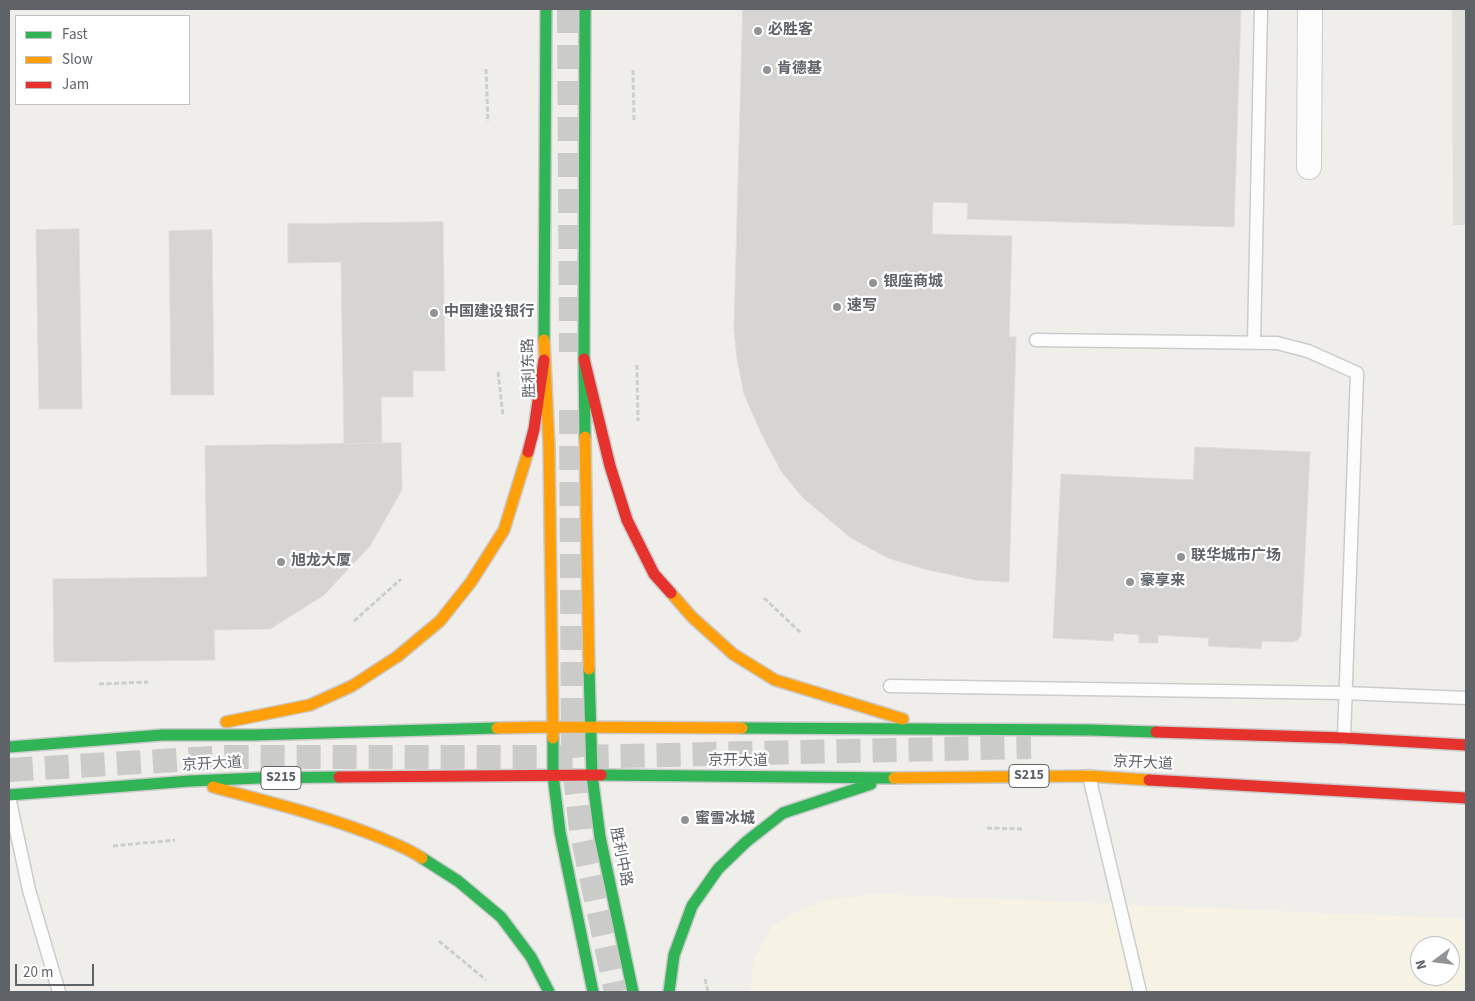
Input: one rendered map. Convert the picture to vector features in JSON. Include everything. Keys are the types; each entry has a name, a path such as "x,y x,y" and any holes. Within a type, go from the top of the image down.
{"main road":[{"name":"胜利东路","path":"546,9 544,360 549,446 552,727"},
{"path":"585,9 584,360 590,727"},
{"path":"162,735 310,705 352,686 398,656 440,621 471,582 504,530 534,429 544,360"},
{"path":"584,360 610,466 627,520 654,574 692,617 733,654 775,680 933,728"},
{"path":"552,727 553,775 560,832 593,992"},
{"name":"京开大道","path":"9,747 162,735 552,727 1090,730 1344,738 1466,745"},
{"name":"胜利中路","path":"590,727 592,775 600,837 633,992"},
{"name":"京开大道","path":"9,796 190,781 259,778 592,775 888,778 1089,776 1466,798"},
{"path":"669,992 674,955 692,906 718,869 746,842 783,813 888,778"},
{"path":"190,781 350,826 412,851 458,881 501,917 531,957 549,992"}],"street":[{"path":"1309,167 1310,9"}],"lane":[{"path":"1254,342 1261,9"},
{"path":"1036,340 1277,343 1308,351 1357,373 1344,738"},
{"path":"890,686 1345,693 1466,698"},
{"path":"1089,776 1140,992"},
{"path":"9,796 29,890 59,992"}],"path":[{"path":"486,69 488,122"},
{"path":"634,70 634,121"},
{"path":"637,365 638,421"},
{"path":"498,372 503,416"},
{"path":"354,621 401,579"},
{"path":"764,598 801,633"},
{"path":"99,684 148,682"},
{"path":"987,828 1024,829"},
{"path":"113,846 175,840"},
{"path":"439,941 486,980"},
{"path":"705,979 708,992"}],"shaded area":[{"path":"1452,9 1466,9 1466,225 1453,225"},
{"path":"874,894 1466,919 1466,992 750,992 754,960 772,927 798,911 825,901"}],"building":[{"name":"银座商城","path":"743,9 1241,9 1234,227 967,219 968,203 933,202 932,234 1012,236 1009,337 1016,337 1009,582 975,580 924,569 888,558 851,538 803,498 781,471 762,435 744,394 737,359 734,329"},
{"path":"443,222 445,371 413,371 413,397 381,397 382,443 344,444 341,262 288,263 288,224"},
{"path":"79,229 82,409 39,409 36,230"},
{"path":"212,230 214,395 171,395 169,231"},
{"name":"旭龙大厦","path":"401,443 402,490 370,546 324,595 270,629 214,630 215,660 54,662 53,579 207,577 205,446"},
{"name":"联华城市广场","path":"1195,447 1310,452 1301,635 1298,640 1292,642 1262,641 1261,649 1208,646 1209,638 1158,635 1158,643 1139,643 1139,635 1114,633 1113,641 1053,638 1061,474 1193,480"}],"tunnel":[{"path":"569,9 571,352"},
{"path":"571,410 573,757 581,830 616,992"},
{"path":"9,770 227,757 573,757 1031,747"}],"traffic: fast":[{"path":"544,340 546,9"},
{"path":"585,9 585,437"},
{"path":"589,669 592,775 600,837 633,992"},
{"path":"9,747 162,735 254,735 497,728"},
{"path":"742,728 1156,732"},
{"path":"553,738 553,775 560,832 593,992"},
{"path":"601,775 894,778"},
{"path":"9,795 190,781 339,777"},
{"path":"669,992 674,955 692,906 718,869 746,842 783,813 871,784"},
{"path":"422,858 458,881 501,917 531,957 549,992"}],"traffic: slow":[{"path":"544,340 549,446 553,738"},
{"path":"585,437 589,669"},
{"path":"226,722 310,705 352,686 398,656 440,621 471,582 504,530 528,452"},
{"path":"671,593 692,617 733,654 775,680 903,719"},
{"path":"497,728 742,728"},
{"path":"894,778 1089,776 1149,780"},
{"path":"213,787 298,810 361,830 422,858"}],"traffic: jam":[{"path":"584,359 610,466 627,520 654,574 671,593"},
{"path":"528,452 534,429 544,360"},
{"path":"1156,732 1344,738 1466,745"},
{"path":"339,777 601,775"},
{"path":"1149,780 1466,798"}],"place":[{"name":"必胜客","path":"758,31"},
{"name":"肯德基","path":"767,70"},
{"name":"银座商城","path":"873,283"},
{"name":"速写","path":"837,307"},
{"name":"中国建设银行","path":"434,313"},
{"name":"联华城市广场","path":"1181,557"},
{"name":"旭龙大厦","path":"281,562"},
{"name":"豪享来","path":"1130,582"},
{"name":"蜜雪冰城","path":"685,820"}]}
